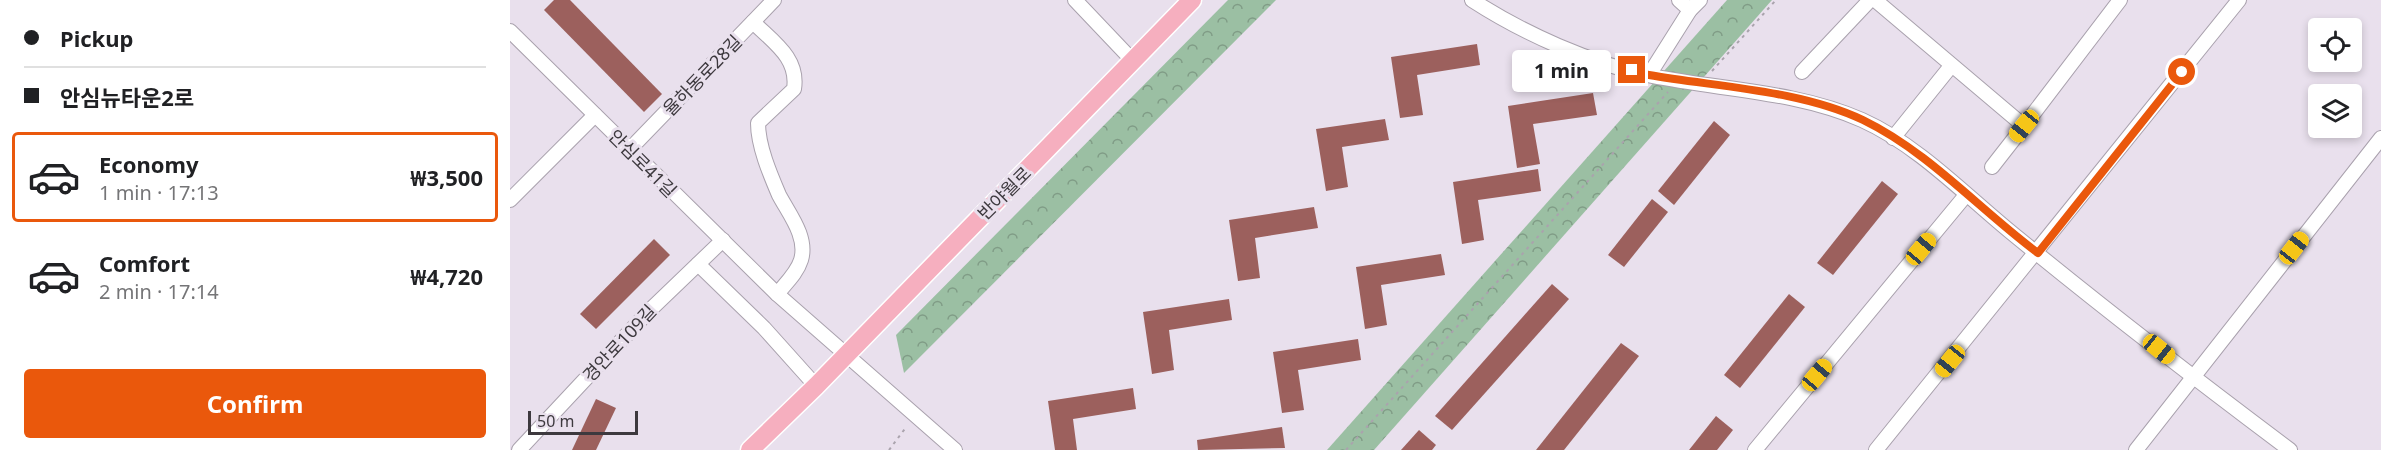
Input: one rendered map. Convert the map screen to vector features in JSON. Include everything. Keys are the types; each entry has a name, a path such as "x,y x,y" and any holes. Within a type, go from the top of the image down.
{"main road":[{"name":"반야월로","path":"750,450 816,386 1192,0"}],"street":[{"name":"율하동로28길","path":"630,149 774,0"},
{"path":"1075,0 1133,61"},
{"path":"1472,0 1503,20 1560,46 1649,75 1805,100 1863,120 1893,138 1966,195 2281,448"},
{"path":"1649,75 1695,5 1679,0"},
{"path":"1802,72 1873,0 2024,126"},
{"path":"1876,450 2038,253 2239,0"},
{"path":"1992,167 2118,1"},
{"path":"753,22 785,54 795,70 794,88 758,123 758,134 778,193 802,243 803,252 797,269 777,294"},
{"name":"안심로41길","path":"510,31 777,294 955,450"},
{"path":"1893,138 1951,66"},
{"path":"510,200 595,115"},
{"path":"2136,450 2381,138"},
{"path":"1755,450 1966,195"},
{"name":"경안로109길","path":"519,450 649,310 723,240"},
{"path":"698,264 764,328 816,386"}],"path":[{"path":"1702,69 1713,71 1776,0"},
{"path":"1346,450 1668,92"},
{"path":"889,450 915,416"}],"green space":[{"path":"1228,0 1276,0 904,373 896,335"},
{"path":"1727,0 1772,0 1374,450 1327,450"}],"building":[{"path":"554,0 570,0 662,94 644,112 544,10"},
{"path":"1477,44 1480,65 1417,75 1423,115 1400,118 1391,57"},
{"path":"1593,93 1597,115 1533,124 1540,164 1517,168 1508,106"},
{"path":"1385,119 1389,140 1342,147 1348,187 1326,191 1316,129"},
{"path":"1714,121 1730,135 1674,205 1658,191"},
{"path":"1538,169 1541,191 1478,200 1484,240 1462,244 1453,182"},
{"path":"1882,181 1898,194 1833,275 1817,263"},
{"path":"1652,199 1668,212 1624,267 1608,255"},
{"path":"1314,207 1318,228 1255,238 1260,278 1238,281 1229,220"},
{"path":"654,239 670,255 596,329 580,314"},
{"path":"1441,254 1445,275 1381,285 1387,325 1365,329 1356,267"},
{"path":"1552,284 1569,299 1452,430 1435,416"},
{"path":"1789,294 1805,307 1740,388 1724,375"},
{"path":"1229,299 1232,320 1169,330 1174,370 1152,374 1143,312"},
{"path":"1358,339 1361,360 1298,370 1304,410 1282,413 1273,352"},
{"path":"1621,343 1639,356 1564,450 1536,450"},
{"path":"1133,388 1136,409 1073,419 1077,450 1055,450 1048,401"},
{"path":"596,399 616,408 596,450 572,450"},
{"path":"1716,416 1733,430 1717,450 1689,450"},
{"path":"1282,427 1285,448 1198,450 1197,440"},
{"path":"1419,430 1436,445 1432,450 1401,450"}],"route":[{"path":"1632,70 1649,75 1805,100 1863,120 1924,160 2038,253 2182,72"}]}
